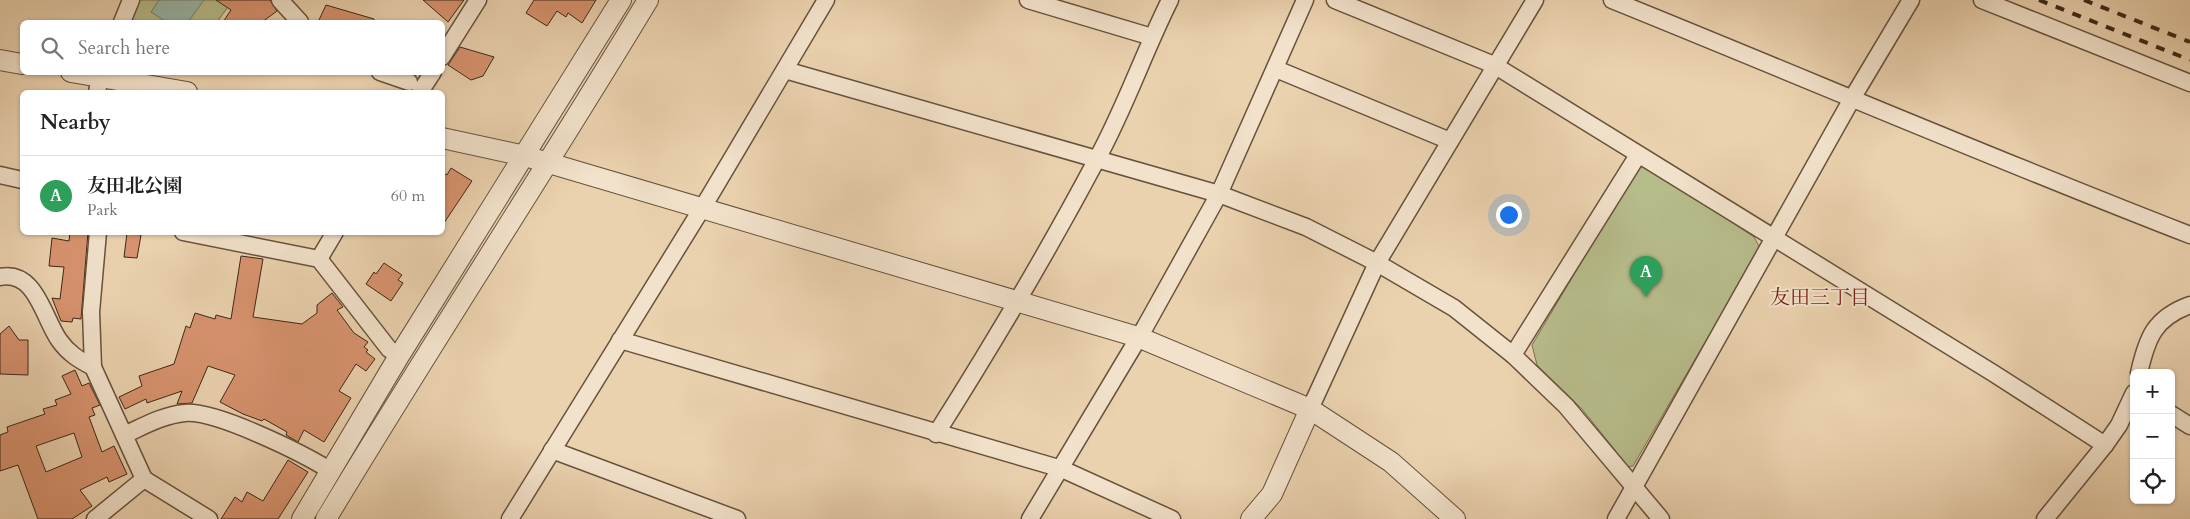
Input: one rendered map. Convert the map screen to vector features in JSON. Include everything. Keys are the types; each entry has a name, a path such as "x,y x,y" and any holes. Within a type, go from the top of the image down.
{"street":[{"path":"123,20 131,0"},
{"path":"280,0 298,20"},
{"path":"445,52 478,0"},
{"path":"302,519 399,356 621,0"},
{"path":"326,519 415,370 549,164 648,0"},
{"path":"510,519 826,0"},
{"path":"1028,0 1152,37"},
{"path":"936,434 1010,317 1016,303 1098,158 1170,0"},
{"path":"1030,519 1062,469 1219,194 1305,0"},
{"path":"1335,0 1494,65 1993,373 2105,445"},
{"path":"1251,519 1272,494 1377,263 1494,65 1535,0"},
{"path":"1612,0 2190,235"},
{"path":"1616,519 1853,97 1911,0"},
{"path":"1982,0 2190,82"},
{"path":"0,60 20,64"},
{"path":"1276,69 1450,141"},
{"path":"785,70 1219,194 1306,227 1377,263 1454,308 1513,355 1566,406 1661,519"},
{"path":"81,75 99,81 171,90"},
{"path":"387,75 415,87 429,75"},
{"path":"445,139 525,156 701,207 1016,303 1138,337 1310,409 1391,462 1455,519"},
{"path":"1513,355 1638,154"},
{"path":"0,174 20,179"},
{"path":"98,235 90,312 93,367 144,478 209,519"},
{"path":"198,235 319,260 389,349 399,356"},
{"path":"319,260 333,235"},
{"path":"0,277 9,275 23,279 35,294 59,340 73,356 93,367"},
{"path":"2140,369 2145,346 2156,326 2179,309 2190,305"},
{"path":"620,340 936,434 1062,469 1172,519"},
{"path":"2045,519 2105,445 2119,425 2130,402"},
{"path":"124,435 164,416 188,413 251,431 331,471"},
{"path":"2175,417 2190,426"},
{"path":"552,450 737,519"},
{"path":"95,519 144,478"}],"green space":[{"path":"139,0 233,0 218,20 130,20"},
{"path":"1638,167 1648,167 1754,237 1760,248 1633,466 1625,467 1615,450 1582,409 1537,365 1532,345"}],"shaded area":[{"path":"159,0 204,0 189,20 163,20 151,12"}],"building":[{"path":"216,0 270,0 277,11 265,20 224,20 231,10"},
{"path":"423,0 464,0 448,22"},
{"path":"534,0 596,0 582,23 568,13 566,17 557,11 547,26 526,13"},
{"path":"326,5 374,19 374,20 319,20"},
{"path":"460,47 494,57 483,76 471,80 448,65"},
{"path":"451,168 472,181 445,222 445,174 447,175"},
{"path":"70,235 88,235 81,319 73,318 72,322 61,321 52,298 60,299 64,267 49,266 52,238 69,241"},
{"path":"127,235 141,235 137,258 124,257"},
{"path":"241,256 263,259 253,317 302,324 317,313 317,305 332,293 343,307 337,310 354,333 368,342 364,347 368,350 366,352 375,359 366,371 356,364 339,391 351,398 324,442 304,430 298,442 286,435 287,432 264,419 262,421 243,414 220,402 235,375 208,366 192,403 177,404 182,391 147,403 146,399 125,409 119,397 142,386 139,376 174,364 186,326 190,328 195,313 215,319 216,315 231,319"},
{"path":"384,263 402,275 398,280 403,283 391,301 366,284 374,272 376,274"},
{"path":"9,326 19,340 28,340 28,375 0,374 0,334"},
{"path":"75,370 82,386 89,383 100,405 92,408 95,415 89,417 102,452 114,446 127,474 109,482 107,477 80,490 92,506 72,519 38,519 18,465 0,471 0,435 8,432 7,427 45,414 43,409 57,405 55,400 71,394 62,376","holes":["74,433 82,457 46,472 36,446"]},
{"path":"288,460 308,472 278,519 221,519 235,497 242,502 247,492 263,501"}],"railway":[{"path":"2039,0 2190,60"},
{"path":"2084,0 2190,42"}],"place":[{"name":"友田北公園","path":"1646,297"}],"district":[{"name":"友田三丁目","path":"1820,297"}]}
